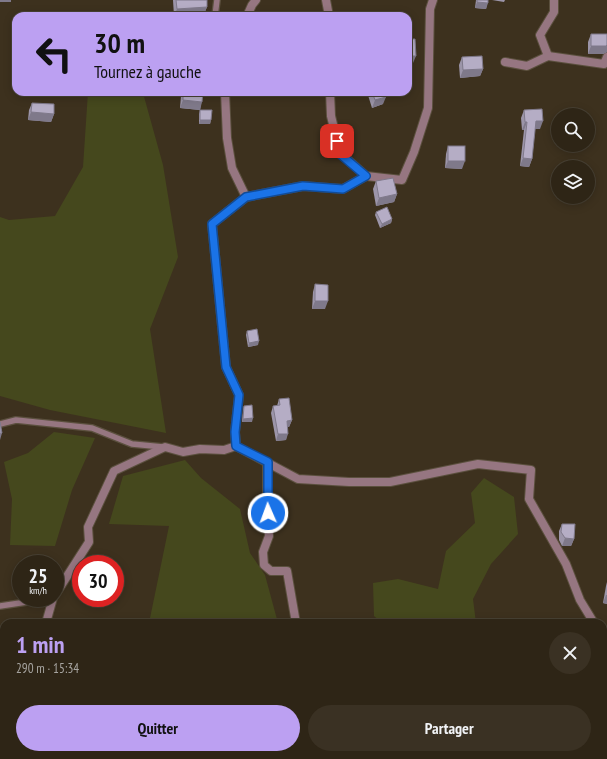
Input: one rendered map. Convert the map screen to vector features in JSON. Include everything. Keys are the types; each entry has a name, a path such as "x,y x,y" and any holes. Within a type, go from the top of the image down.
{"street":[{"path":"249,12 252,4 256,0"},
{"path":"326,0 329,12"},
{"path":"330,96 331,116 340,154 366,176 402,180 414,152 428,108 430,9 433,0"},
{"path":"548,56 540,35 554,12 554,0"},
{"path":"505,62 527,66 548,56 604,64 607,57"},
{"path":"224,96 227,138 232,168 246,197"},
{"path":"236,446 235,432 239,395 226,367 212,224 246,197 303,186 343,189 366,176"},
{"path":"64,581 89,542 88,527 114,471 165,448 183,452 200,449 224,450 236,446 298,479 349,482 390,482 478,464 531,470 529,499 566,564 580,600 592,619"},
{"path":"268,462 267,501 269,536 263,552 264,565 271,571 287,571 295,619"},
{"path":"47,619 50,607"}],"lane":[{"path":"216,12 217,0"},
{"path":"0,424 16,420 92,428 132,444 165,448"},
{"path":"0,606 12,604"}],"green space":[{"path":"88,96 144,96 163,165 178,257 150,329 166,433 50,410 0,396 0,217 9,220 55,216 83,167"},
{"path":"54,432 95,438 72,490 55,546 10,545 12,499 4,462 28,453"},
{"path":"185,460 201,478 240,509 250,553 265,575 277,619 150,619 169,526 109,524 123,476"},
{"path":"484,478 514,497 518,534 491,564 473,599 476,619 377,619 374,616 373,583 398,579 438,589 446,551 475,523 471,493"}],"building":[{"path":"176,0 207,0 207,7 177,9"},
{"path":"477,0 488,0 488,3 477,2"},
{"path":"591,34 607,34 607,45 591,46"},
{"path":"412,39 415,39 416,56 412,56"},
{"path":"482,56 483,69 463,70 462,57"},
{"path":"183,96 203,96 202,102 183,100"},
{"path":"374,96 386,97 375,100"},
{"path":"32,103 54,104 54,114 31,112"},
{"path":"542,109 543,121 536,121 532,159 523,158 527,122 525,122 524,110"},
{"path":"200,110 212,110 211,120 200,120"},
{"path":"448,146 465,146 465,161 448,161"},
{"path":"393,178 397,194 379,198 376,181"},
{"path":"387,207 392,219 382,224 376,212"},
{"path":"315,284 328,285 328,301 315,301"},
{"path":"257,329 259,341 249,343 247,331"},
{"path":"289,398 292,420 287,421 288,434 278,434 273,406 280,405 279,399"},
{"path":"252,405 253,418 243,419 244,406"},
{"path":"0,422 2,433 0,434"},
{"path":"562,524 575,524 574,539 565,538 561,532"}],"route":[{"path":"268,513 268,462 236,446 235,432 239,395 226,367 212,224 246,197 303,186 343,189 366,176 340,154 337,141"}]}
